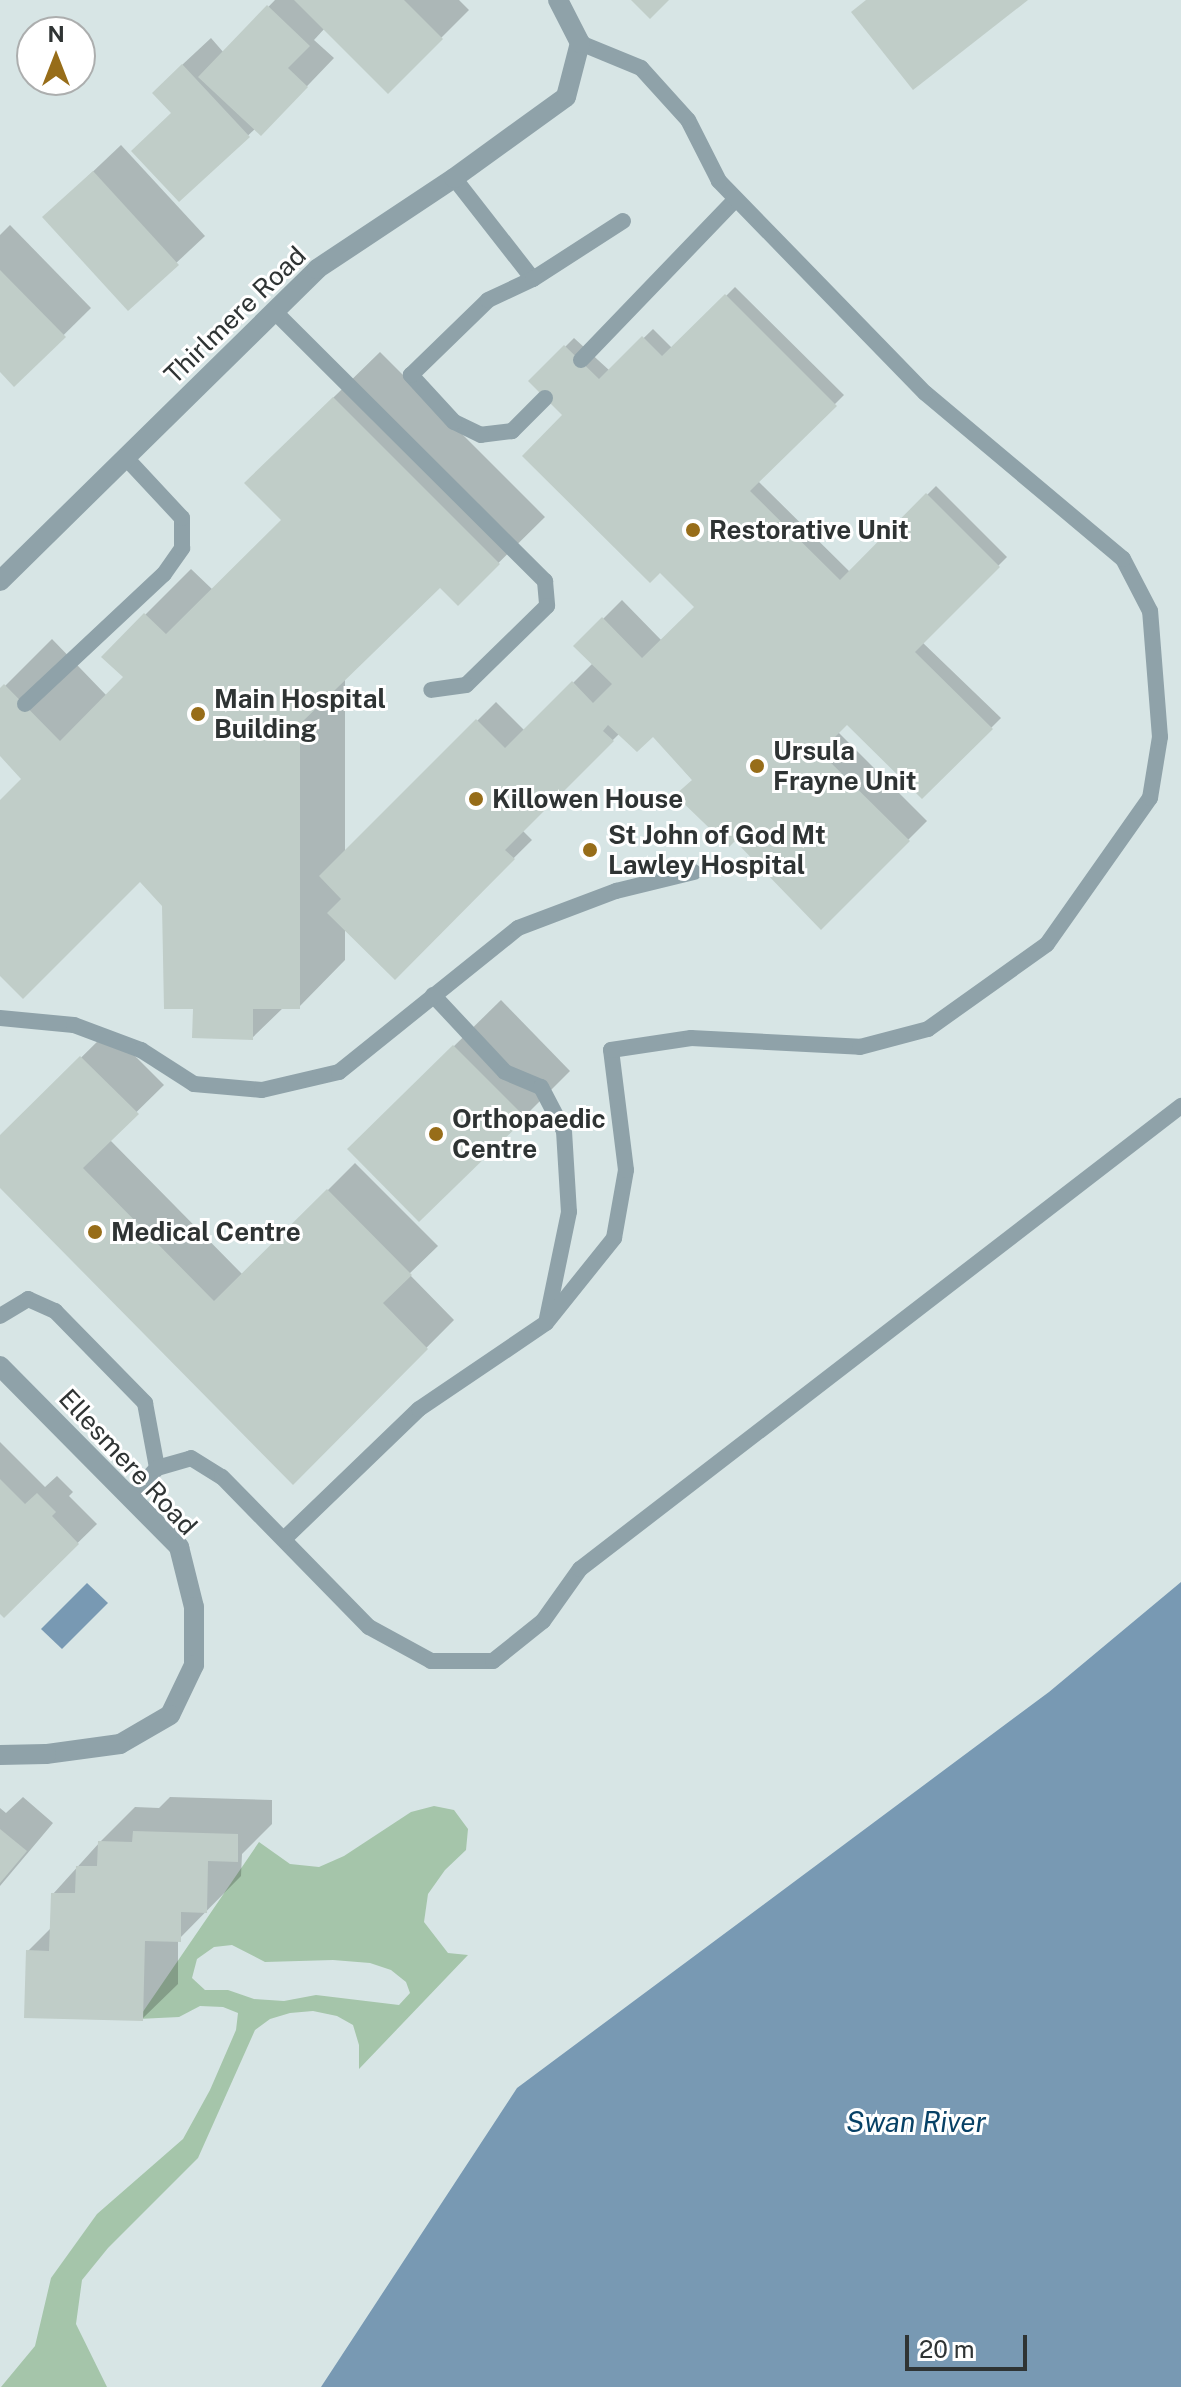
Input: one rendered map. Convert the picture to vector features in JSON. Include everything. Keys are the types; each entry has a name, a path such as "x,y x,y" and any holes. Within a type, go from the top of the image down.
{"street":[{"path":"558,0 580,43"},
{"name":"Thirlmere Road","path":"0,581 317,269 454,178 566,97 580,43"},
{"name":"Ellesmere Road","path":"0,1366 179,1547 194,1607 194,1665 170,1715 120,1744 46,1754 0,1755"}],"lane":[{"path":"284,1539 419,1409 546,1323 614,1238 626,1170 611,1050 691,1038 860,1047 928,1029 1047,944 1150,798 1160,737 1150,611 1123,559 925,393 719,181 688,120 641,68 580,43"},
{"path":"454,178 533,279"},
{"path":"581,360 736,199"},
{"path":"545,398 512,431 481,435 454,422 411,375 488,300 533,279 623,221"},
{"path":"274,311 545,581 547,606 466,685 431,690"},
{"path":"25,704 164,574 182,548 182,518 126,458"},
{"path":"0,1018 74,1025 141,1050 194,1084 262,1090 339,1072 518,928 616,891 694,872"},
{"path":"433,995 505,1072 541,1087 564,1131 569,1212 546,1323"},
{"path":"130,1498 157,1468 191,1458 222,1477 369,1627 431,1661 493,1661 543,1621 580,1569 1181,1106"},
{"path":"0,1316 28,1299 55,1311 145,1403 157,1468"}],"green space":[{"path":"434,1806 454,1810 468,1829 466,1850 445,1870 428,1894 424,1922 448,1953 468,1955 359,2069 359,2045 353,2025 337,2016 313,2011 290,2013 270,2019 255,2030 198,2158 108,2248 82,2280 76,2324 107,2387 1,2387 35,2346 51,2278 97,2214 183,2139 210,2090 236,2030 238,2013 223,2007 200,2006 179,2017 138,2019 259,1842 290,1864 319,1867 344,1856 411,1812","holes":["232,1945 265,1962 333,1960 370,1963 391,1970 406,1982 410,1993 399,2005 316,1995 284,2001 254,1999 228,1990 205,1990 192,1978 197,1959 214,1947"]}],"water":[{"name":"Swan River","path":"1181,1582 1181,2387 321,2387 517,2088 1049,1692"},
{"path":"87,1583 108,1603 62,1649 41,1629"}],"building":[{"path":"294,0 404,0 443,39 388,94"},
{"path":"631,0 669,0 650,19"},
{"path":"866,0 1028,0 913,90 851,12"},
{"path":"267,5 310,46 288,68 308,87 261,136 198,77"},
{"path":"182,64 250,137 179,202 131,151 171,113 152,93"},
{"path":"93,171 179,265 128,311 42,217"},
{"path":"0,270 66,337 14,387 0,372"},
{"path":"725,294 837,406 750,491 840,580 926,493 1000,567 915,652 993,729 922,799 847,725 820,752 910,841 821,930 735,841 729,847 675,795 692,780 653,737 637,752 608,725 603,731 614,741 505,850 515,859 395,980 327,913 341,899 319,876 476,719 505,748 572,681 593,703 612,684 573,646 602,617 642,658 694,607 660,573 650,583 522,456 562,415 528,381 564,345 599,379 642,336 662,356"},
{"name":"Main Hospital Building","path":"333,397 500,564 458,606 440,588 300,724 300,1009 253,1009 253,1040 192,1038 193,1009 164,1009 162,906 140,882 23,999 0,976 0,800 21,779 0,756 0,688 4,684 60,741 123,677 101,657 144,613 166,634 281,520 244,483"},
{"name":"Orthopaedic Centre","path":"453,1045 526,1118 419,1222 347,1149"},
{"name":"Medical Centre","path":"80,1056 139,1114 83,1168 214,1301 327,1189 412,1275 383,1303 428,1349 293,1485 0,1188 0,1135"},
{"path":"0,1479 25,1504 37,1493 56,1512 52,1516 79,1544 4,1618 0,1614"},
{"path":"0,1829 27,1851 0,1883"},
{"path":"133,1831 238,1834 238,1862 208,1861 207,1913 181,1912 181,1942 145,1941 143,2021 24,2018 26,1950 49,1951 51,1893 75,1893 76,1866 97,1866 98,1841 132,1842"}],"place":[{"name":"Restorative Unit","path":"693,530"},
{"name":"Main Hospital Building","path":"198,714"},
{"name":"Ursula Frayne Unit","path":"757,766"},
{"name":"Killowen House","path":"476,799"},
{"name":"St John of God Mt Lawley Hospital","path":"590,850"},
{"name":"Orthopaedic Centre","path":"436,1134"},
{"name":"Medical Centre","path":"95,1232"}]}
